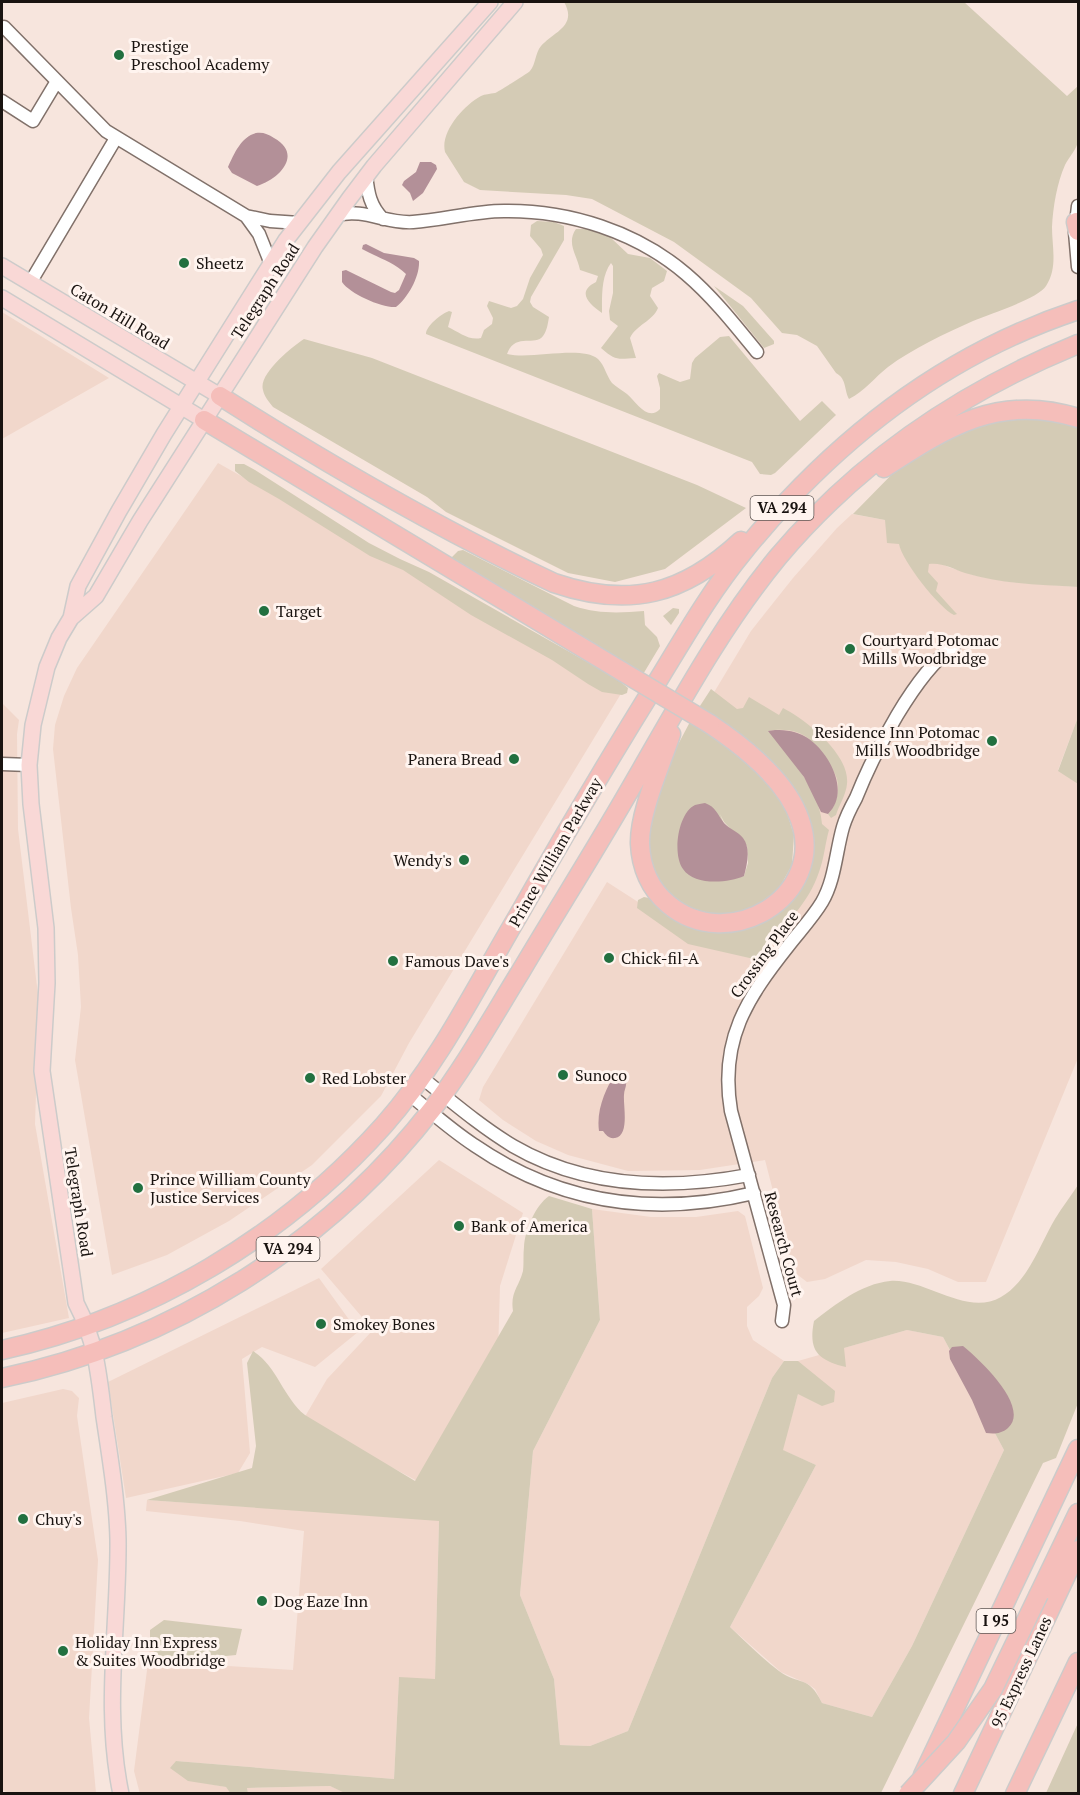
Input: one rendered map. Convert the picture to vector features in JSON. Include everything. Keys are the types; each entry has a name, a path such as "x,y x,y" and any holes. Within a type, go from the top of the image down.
{"highway":[{"name":"Prince William Parkway","path":"2,1350 88,1326 183,1283 248,1244 312,1195 355,1156 385,1124 435,1058 607,763 693,624 742,553 811,476 869,423 957,364 1036,324 1078,310"},
{"name":"Prince William Parkway","path":"2,1378 94,1352 131,1338 188,1311 220,1294 274,1259 319,1225 356,1192 407,1140 463,1067 713,647 777,559 827,505 868,468 926,424 1003,378 1078,344"},
{"path":"219,396 331,466 448,531 554,583 592,593 632,595 648,593 681,584 696,576 722,558 811,476"},
{"path":"827,505 934,436 962,422 1000,412 1020,410 1049,411 1078,418"},
{"path":"204,420 623,672 711,724 742,747 780,787 794,807 804,834 802,862 790,888 780,900 758,915 730,924 700,922 673,909 655,890 641,860 640,834 650,795 684,696"},
{"name":"I 95","path":"914,1794 1078,1449"},
{"path":"908,1794 956,1742 993,1689 1078,1513"},
{"name":"95 Express Lanes","path":"963,1794 1078,1550"},
{"path":"1015,1794 1078,1662"}],"main road":[{"name":"Telegraph Road","path":"121,1794 112,1722 118,1538 108,1447 94,1352 88,1326 76,1303 43,1085 47,983 46,928 31,804 29,765 33,725 47,667 70,618 78,586 135,482 271,264 299,223 371,135 490,2"},
{"name":"Telegraph Road","path":"70,618 96,596 140,521 219,396 337,215 388,148 515,2"},
{"path":"371,135 388,148"},
{"name":"Caton Hill Road","path":"2,266 219,396"},
{"path":"2,298 204,420"}],"street":[{"path":"4,27 116,138 246,216 266,221 299,223"},
{"path":"2,101 33,121 57,81"},
{"path":"30,283 116,138"},
{"path":"366,175 371,202 383,219"},
{"path":"337,215 354,212 409,223 473,213 513,211 557,216 602,227 648,248 687,274 757,352"},
{"path":"246,216 261,237 271,264"},
{"path":"1078,220 1075,232 1078,267"},
{"name":"Crossing Place","path":"749,1175 730,1111 727,1082 731,1050 738,1022 745,1006 769,971 823,900 830,883 843,825 865,773 894,721 934,665 954,646"},
{"path":"2,764 29,765"},
{"path":"421,1077 513,1146 574,1171 626,1182 667,1185 704,1183 749,1175"},
{"path":"409,1094 474,1146 511,1168 543,1183 576,1194 621,1203 674,1205 724,1200 754,1193"},
{"name":"Research Court","path":"749,1175 784,1305 782,1322"}],"shaded area":[{"path":"564,2 964,2 1067,96 1078,86 1078,141 1062,172 1054,203 1053,265 1046,286 1024,301 973,321 897,360 849,399 844,381 817,346 797,335 782,333 751,298 674,242 592,199 566,195 480,190 464,182 445,152 444,144 450,128 461,112 474,100 483,95 495,93 530,71 541,46 566,23 568,10"},
{"path":"256,133 268,134 283,144 287,151 285,165 280,172 266,183 257,186 232,173 228,167 242,142"},
{"path":"420,162 431,162 436,165 437,169 423,193 413,201 410,193 402,185 416,172"},
{"path":"537,221 554,222 564,226 564,240 530,302 533,307 549,317 548,324 539,339 515,343 507,354 580,353 590,355 598,359 612,383 642,409 651,413 660,409 660,388 657,376 659,373 680,382 690,379 695,358 720,337 729,336 800,421 822,401 836,415 775,473 760,474 752,462 426,334 428,327 434,321 449,311 452,312 448,327 468,337 481,338 484,330 492,324 493,318 487,306 489,301 511,308 517,306 523,299 530,278 543,255 530,236 531,225"},
{"path":"576,229 586,229 610,237 628,254 650,258 667,271 664,281 652,288 650,296 658,308 656,312 630,338 636,358 617,358 601,348 618,326 610,320 609,311 613,293 613,266 611,263 604,281 602,313 587,298 587,290 596,282 598,276 580,270 572,244"},
{"path":"366,244 384,253 414,258 419,261 418,273 412,286 396,307 367,299 346,287 342,282 342,271 346,270 391,292 395,293 399,290 406,274 362,249"},
{"path":"714,286 743,306 774,341 774,344 764,348"},
{"path":"2,312 109,378 2,439"},
{"path":"304,339 372,358 697,485 746,508 665,569 615,582 568,573 446,512 427,497 273,407 263,390 266,376 277,362"},
{"path":"1025,413 1078,424 1078,587 1007,582 979,577 943,565 929,564 928,572 938,583 936,591 957,614 954,615 947,611 922,583 899,544 887,543 885,520 853,514 903,463 945,434"},
{"path":"218,463 622,692 409,1043 381,1096 312,1165 229,1221 167,1255 112,1275 75,1060 81,1007 78,955 53,749 55,725 64,696 77,668"},
{"path":"235,464 244,464 255,470 369,543 429,572 617,679 628,688 627,693 622,695 602,692 588,684 552,660 471,615 403,570 370,556 249,482 235,471"},
{"path":"852,514 885,520 903,544 948,567 977,576 1010,582 1078,587 1078,717 1058,770 1078,784 1078,1058 986,1282 958,1282 928,1269 896,1262 866,1260 825,1279 807,1282 794,1272 765,1160 700,1170 628,1171 568,1155 536,1141 503,1120 479,1100 483,1087 607,882 680,929 753,938 816,835 710,699 751,631 793,578"},
{"path":"463,550 574,606 609,612 644,611 645,625 657,637 660,646 642,676 449,560 458,551"},
{"path":"673,608 679,609 679,613 671,625 663,616"},
{"path":"711,689 737,709 743,708 749,697 779,715 783,708 792,713 825,739 842,761 846,773 845,792 836,815 831,818 828,814 836,801 838,784 827,761 809,739 800,734 785,730 769,731 810,786 820,811 822,824 829,830 821,867 808,896 754,959 688,944 637,908 638,900 644,897 649,898 662,911 690,927 729,930 799,880 799,805 698,709"},
{"path":"2,703 19,720 17,734 18,829 39,1003 35,1124 69,1318 2,1333"},
{"path":"1078,717 1078,784 1058,771"},
{"path":"691,720 726,742 768,784 785,807 794,835 792,865 777,892 762,906 725,918 685,909 654,878 645,834 664,771","holes":["720,814 724,822 747,846 748,863 744,876"]},
{"path":"768,731 791,731 806,737 814,743 829,762 834,772 838,795 835,805 828,814 821,812 804,777"},
{"path":"705,803 714,809 724,823 745,842 748,857 744,876 721,881 703,881 683,869 677,844 684,816 695,805"},
{"path":"616,1071 623,1074 626,1081 625,1120 623,1132 620,1136 613,1138 599,1131 598,1123 603,1100"},
{"path":"439,1160 523,1213 500,1286 498,1353 423,1484 303,1420 327,1379 373,1330 321,1269"},
{"path":"1078,1185 1078,1403 1056,1458 1043,1463 881,1793 347,1794 330,1786 247,1788 248,1793 231,1794 226,1787 188,1781 170,1768 176,1761 394,1779 399,1677 435,1679 439,1521 147,1500 252,1468 256,1446 247,1363 253,1351 268,1365 291,1400 305,1415 415,1481 513,1311 514,1294 523,1271 526,1233 535,1212 549,1196 592,1209 600,1320 533,1451 520,1595 554,1679 560,1745 590,1746 628,1731 772,1378 784,1361 798,1361 835,1391 834,1402 822,1406 798,1394 783,1450 816,1465 730,1627 779,1671 808,1684 822,1703 872,1717 912,1646 1004,1450 943,1337 907,1330 844,1348 846,1367 828,1361 817,1353 813,1340 814,1321 859,1290 890,1281 917,1285 974,1303 988,1302 1001,1297 1019,1282 1026,1272 1055,1219"},
{"path":"592,1209 651,1217 696,1217 738,1211 745,1216 763,1288 759,1296 747,1307 747,1326 753,1340 784,1361 772,1378 628,1731 590,1746 560,1745 554,1679 520,1595 533,1451 600,1320"},
{"path":"319,1278 358,1332 315,1367 262,1347 242,1359 250,1453 238,1473 126,1498 108,1382"},
{"path":"907,1330 943,1337 1004,1450 912,1646 872,1717 822,1703 815,1689 781,1672 730,1627 816,1465 782,1450 798,1394 798,1361"},
{"path":"963,1346 990,1372 1008,1396 1013,1408 1013,1419 1008,1428 1003,1431 986,1433 972,1400 950,1359 949,1351 952,1347"},
{"path":"63,1389 72,1391 79,1398 77,1416 98,1560 89,1718 96,1793 12,1794 2,1790 2,1403"},
{"path":"147,1500 439,1520 435,1680 399,1678 394,1779 176,1761 188,1780 226,1787 231,1793 140,1794 134,1771 150,1647 164,1662 293,1670 304,1531 240,1521 146,1511"},
{"path":"164,1620 242,1629 236,1655 164,1662 150,1647 150,1630"},
{"path":"1078,1723 1078,1793 1046,1793"},
{"path":"330,1786 347,1793 248,1793 247,1788"}],"place":[{"name":"Prestige Preschool Academy","path":"119,55"},
{"name":"Sheetz","path":"184,263"},
{"name":"Target","path":"264,611"},
{"name":"Courtyard Potomac Mills Woodbridge","path":"850,649"},
{"name":"Residence Inn Potomac Mills Woodbridge","path":"992,741"},
{"name":"Panera Bread","path":"514,759"},
{"name":"Wendy's","path":"464,860"},
{"name":"Chick-fil-A","path":"609,958"},
{"name":"Famous Dave's","path":"393,961"},
{"name":"Sunoco","path":"563,1075"},
{"name":"Red Lobster","path":"310,1078"},
{"name":"Prince William County Justice Services","path":"138,1188"},
{"name":"Bank of America","path":"459,1226"},
{"name":"Smokey Bones","path":"321,1324"},
{"name":"Chuy's","path":"23,1519"},
{"name":"Dog Eaze Inn","path":"262,1601"},
{"name":"Holiday Inn Express & Suites Woodbridge","path":"63,1651"}]}
